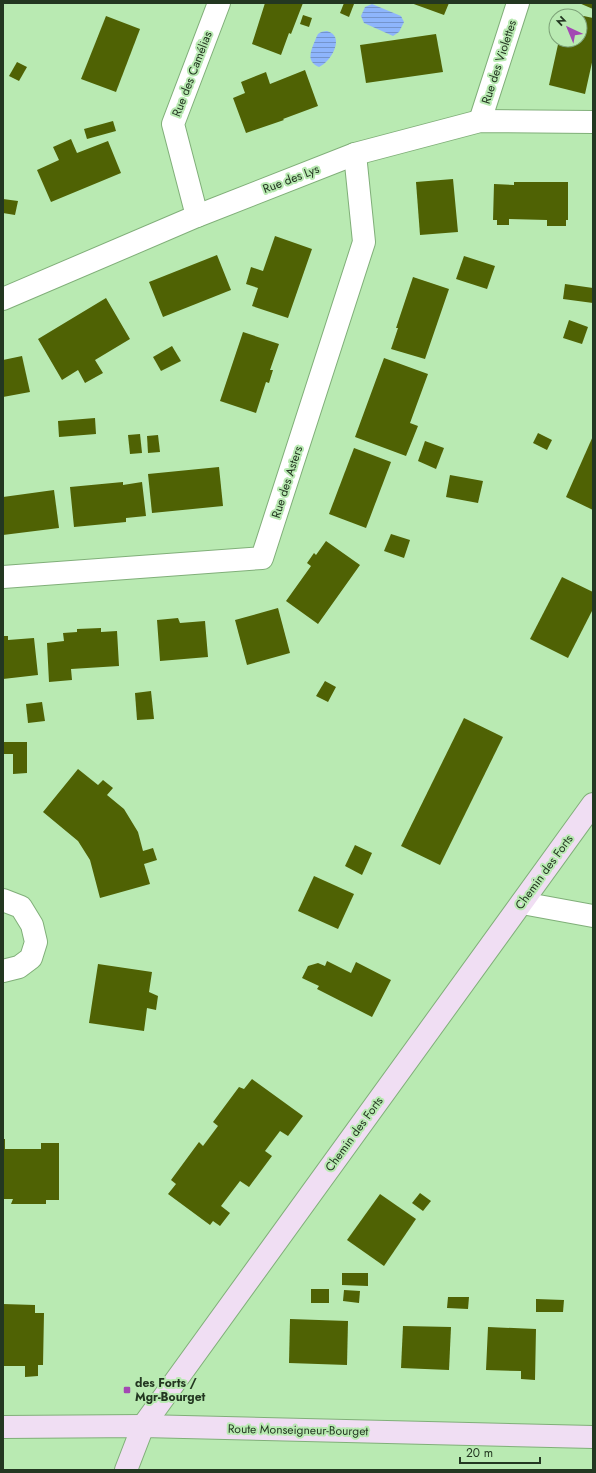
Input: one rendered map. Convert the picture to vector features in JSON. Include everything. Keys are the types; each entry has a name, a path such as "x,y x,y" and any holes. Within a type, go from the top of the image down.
{"street":[{"name":"Rue des Camélias","path":"197,216 173,124 219,3"},
{"name":"Rue des Violettes","path":"480,121 518,3"},
{"name":"Rue des Lys","path":"3,299 197,216 355,154 480,121 593,122"},
{"name":"Rue des Asters","path":"3,577 262,558 364,242 355,154"},
{"name":"Chemin des Forts","path":"126,1470 143,1426 593,804"},
{"path":"3,900 21,907 32,925 36,942 31,958 18,967 3,971"},
{"path":"522,902 593,916"},
{"name":"Route Monseigneur-Bourget","path":"3,1427 143,1426 593,1437"}],"water":[{"path":"372,4 401,16 404,22 399,32 393,36 364,23 361,16 365,7"},
{"path":"327,31 333,34 335,38 335,49 328,60 319,67 311,60 311,50 318,34"}],"building":[{"path":"265,3 303,3 291,34 289,33 281,55 252,44"},
{"path":"344,3 354,4 349,17 340,13"},
{"path":"411,3 449,3 444,15"},
{"path":"579,3 593,3 593,9"},
{"path":"303,15 312,18 309,27 300,24"},
{"path":"106,16 140,29 116,92 81,79"},
{"path":"588,17 593,18 593,58 585,94 549,85 557,48 588,48"},
{"path":"436,34 443,72 366,83 360,45"},
{"path":"17,62 27,67 19,81 9,76"},
{"path":"305,70 318,106 246,133 233,98 245,93 241,82 266,72 270,84"},
{"path":"113,121 116,131 87,139 84,129"},
{"path":"71,139 77,153 108,141 121,173 51,202 37,170 59,160 53,147"},
{"path":"453,179 458,232 420,235 416,182"},
{"path":"514,182 568,182 568,220 566,220 566,226 547,226 547,220 509,219 509,225 497,225 497,220 493,220 494,184 514,185"},
{"path":"3,199 18,201 15,215 3,213"},
{"path":"275,236 312,249 288,318 252,306 258,288 246,284 251,267 263,271"},
{"path":"217,255 231,290 163,317 149,282"},
{"path":"464,256 495,266 487,289 456,279"},
{"path":"413,277 449,289 425,359 391,349 398,328 396,328"},
{"path":"565,284 593,288 593,303 563,299"},
{"path":"106,298 130,339 95,360 103,373 85,383 78,370 62,380 38,339"},
{"path":"569,320 588,327 582,344 563,338"},
{"path":"243,332 279,344 270,370 273,370 269,383 266,382 256,413 220,401"},
{"path":"172,346 181,361 161,371 153,357"},
{"path":"22,356 30,392 3,397 3,360"},
{"path":"384,358 428,374 410,423 418,426 406,456 355,437"},
{"path":"95,418 96,434 59,437 58,421"},
{"path":"538,433 552,440 547,450 533,443"},
{"path":"140,434 142,453 130,454 128,435"},
{"path":"158,435 160,452 148,453 147,436"},
{"path":"593,436 593,510 566,497"},
{"path":"425,441 444,448 436,469 418,461"},
{"path":"354,448 391,462 366,528 329,514"},
{"path":"219,467 223,506 152,513 148,474"},
{"path":"450,475 483,481 478,503 446,497"},
{"path":"123,482 123,485 142,482 146,516 126,518 126,522 74,527 70,487"},
{"path":"54,490 59,528 3,535 3,497"},
{"path":"391,534 410,540 404,558 384,551"},
{"path":"326,541 360,565 318,624 286,601 311,566 307,563 314,553 316,555"},
{"path":"562,577 593,592 593,609 568,658 530,639"},
{"path":"278,608 290,653 247,665 235,620"},
{"path":"178,618 180,623 205,621 208,657 160,661 157,620"},
{"path":"101,628 101,632 117,631 119,666 71,669 72,680 49,682 47,643 64,641 63,633 77,632 77,629"},
{"path":"3,636 8,636 8,640 34,638 38,675 3,679"},
{"path":"325,681 336,687 328,702 316,696"},
{"path":"151,691 154,719 137,720 135,693"},
{"path":"42,702 45,721 28,723 26,704"},
{"path":"464,718 503,737 440,865 401,846"},
{"path":"3,742 27,742 27,773 13,774 13,754 3,754"},
{"path":"78,769 98,785 103,780 113,788 107,795 124,809 138,832 143,851 153,848 157,860 144,864 150,884 100,898 90,860 78,841 43,812"},
{"path":"355,845 372,853 362,875 345,866"},
{"path":"314,876 354,894 338,929 298,911"},
{"path":"327,961 351,973 356,962 391,980 372,1017 317,989 319,986 302,978 308,966 318,963 325,966"},
{"path":"98,964 152,972 149,992 158,996 156,1010 147,1008 144,1031 89,1023"},
{"path":"252,1079 303,1116 288,1136 280,1131 265,1151 272,1156 249,1187 240,1181 221,1206 230,1213 220,1226 213,1221 210,1225 168,1194 176,1184 171,1180 199,1142 203,1146 218,1126 213,1122 239,1087 244,1089"},
{"path":"3,1139 5,1139 5,1149 41,1149 41,1143 59,1143 59,1200 46,1200 46,1204 11,1204 13,1199 3,1199"},
{"path":"420,1193 431,1201 423,1211 412,1203"},
{"path":"380,1194 416,1219 384,1266 347,1240"},
{"path":"342,1273 368,1273 368,1286 342,1285"},
{"path":"311,1289 329,1289 329,1303 311,1303"},
{"path":"344,1290 360,1291 359,1303 343,1301"},
{"path":"448,1297 469,1297 468,1309 447,1308"},
{"path":"536,1299 564,1300 563,1312 536,1312"},
{"path":"3,1304 35,1305 35,1313 44,1313 43,1365 38,1365 38,1376 25,1377 25,1366 3,1366"},
{"path":"290,1319 348,1321 347,1365 289,1363"},
{"path":"403,1326 451,1327 449,1370 401,1368"},
{"path":"488,1327 536,1329 535,1380 521,1379 521,1371 486,1370"}],"place":[{"name":"des Forts / Mgr-Bourget","path":"127,1390"}]}
